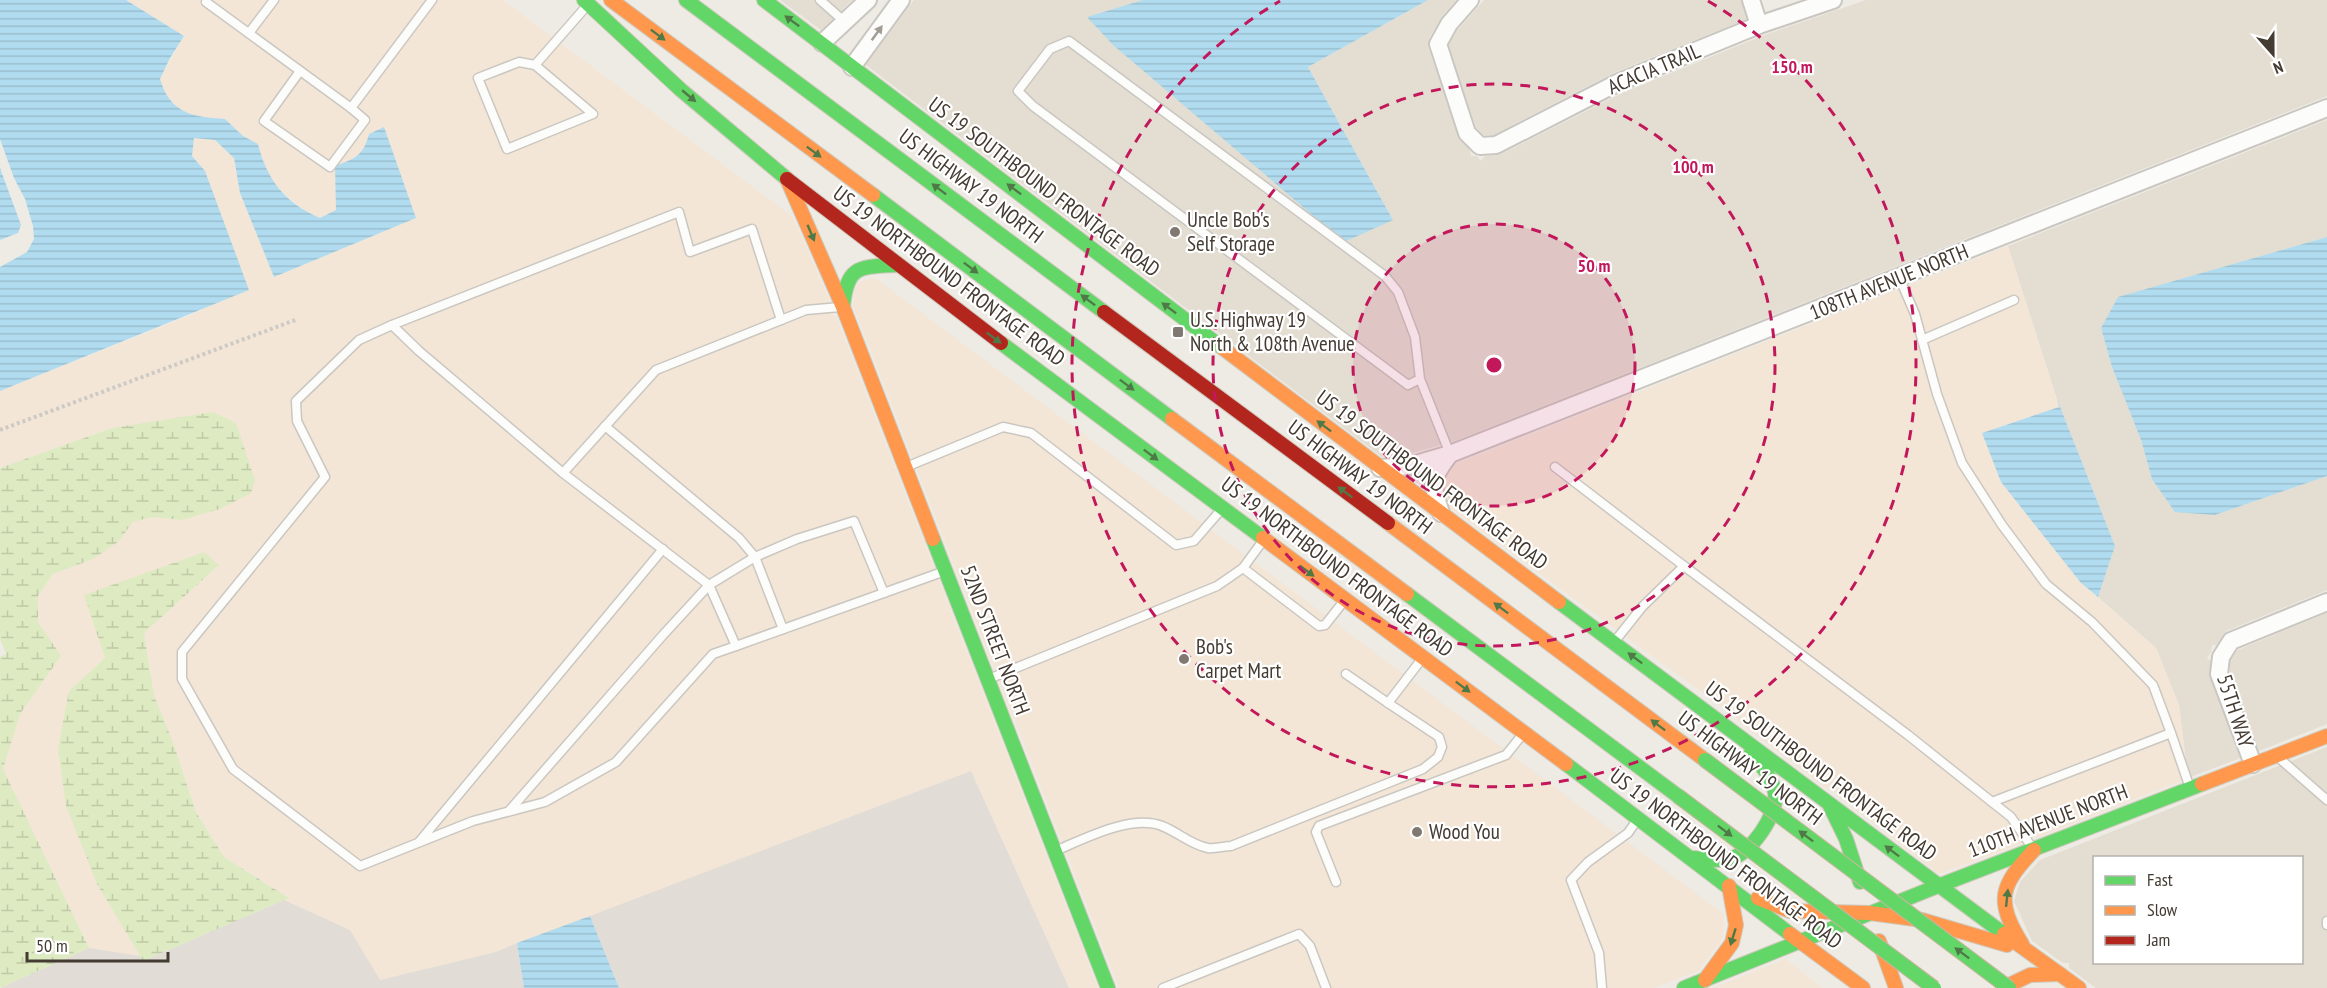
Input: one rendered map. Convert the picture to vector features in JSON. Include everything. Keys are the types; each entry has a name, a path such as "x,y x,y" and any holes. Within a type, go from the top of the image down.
{"main road":[{"path":"611,0 1934,988"},
{"name":"US HIGHWAY 19 NORTH","path":"686,0 2009,988"},
{"name":"US 19 SOUTHBOUND FRONTAGE ROAD","path":"764,0 1441,514 1938,886 2079,988"},
{"name":"US 19 NORTHBOUND FRONTAGE ROAD","path":"586,2 681,90 787,179 897,266 1524,732 1863,988"},
{"path":"773,48 868,136"},
{"name":"52ND STREET NORTH","path":"787,179 843,307 1108,988"},
{"path":"843,307 846,283 854,273 868,267 897,266"},
{"path":"1692,858 1730,859 1759,839 1774,807 1775,792 1765,770 1733,731"},
{"name":"110TH AVENUE NORTH","path":"1684,988 1938,886 2327,736"},
{"path":"1828,802 1846,840 1896,988"},
{"path":"2026,950 2008,921 2004,900 2011,876 2034,850"},
{"path":"1729,886 1790,911 1870,913 1922,920 2026,950"},
{"path":"1705,980 1732,943 1736,925 1729,886"},
{"path":"2003,988 2030,975 2060,974"}],"street":[{"path":"822,43 868,0"},
{"path":"852,67 901,0"},
{"name":"ACACIA TRAIL","path":"1470,0 1449,24 1438,44 1467,133 1480,146 1496,145 1617,83 1759,26 1833,0"},
{"path":"1751,0 1759,26"},
{"name":"108TH AVENUE NORTH","path":"1380,468 1409,466 1450,454 2327,108"},
{"path":"1441,514 1434,491 1435,474 1450,454"},
{"name":"55TH WAY","path":"2253,764 2219,674 2221,657 2231,641 2327,602"}],"lane":[{"path":"197,0 208,1 365,120 330,167 264,121 300,71"},
{"path":"249,33 274,0"},
{"path":"351,108 432,0"},
{"path":"820,0 845,22"},
{"path":"535,65 586,2"},
{"path":"1420,379 1408,385 1033,106 1018,91 1050,49 1069,41 1385,276 1398,292 1415,337 1420,379 1450,454"},
{"path":"519,62 535,65 593,114 507,149 478,78 519,62"},
{"path":"781,320 752,229 690,252 679,212 358,340 296,401 297,421 325,477 182,652 182,680 233,769 360,866 474,821 545,802 616,762 713,654 946,571"},
{"path":"1899,277 1915,314 1937,394 1962,463 2002,525 2046,584 2092,622 2153,685 2190,789"},
{"path":"1922,340 2014,300"},
{"path":"563,473 656,370 807,310 843,307"},
{"path":"392,325 419,351 563,473 709,585 736,645"},
{"path":"605,426 739,538 755,557 783,629"},
{"path":"905,467 1003,428 1031,433 1176,545 1194,541 1223,508"},
{"path":"1555,467 1908,735 2011,817 2034,850"},
{"path":"509,812 709,585 755,557 797,539 854,521 884,593"},
{"path":"988,679 1217,586 1243,568 1264,540"},
{"path":"417,843 663,549"},
{"path":"1614,643 1642,607 1684,566"},
{"path":"1243,568 1319,626 1324,625 1346,600"},
{"path":"1388,703 1423,657"},
{"path":"1055,851 1104,831 1139,822 1161,825 1188,840 1209,848 1232,846 1423,769 1438,757 1442,747 1439,737 1346,674"},
{"path":"1336,882 1316,832 1319,826 1506,755 1524,732"},
{"path":"1992,802 2171,733"},
{"path":"2276,756 2327,800"},
{"path":"1602,988 1599,953 1571,880 1588,862 1628,833 1638,818"},
{"path":"1163,988 1299,934 1310,946 1326,988"}],"path":[{"path":"0,430 298,319"}],"shaded area":[{"path":"126,0 503,0 793,217 833,308 832,315 836,316 1098,988 1069,988 971,771 496,952 380,980 350,930 284,900 288,897 224,857 196,811 154,695 144,633 219,565 85,595 105,658 69,691 97,884 140,956 89,948 3,769 20,714 60,656 38,622 38,596 53,574 93,559 118,542 132,522 152,517 182,520 112,428 0,468 0,391 201,311 205,171 192,156 194,138 215,140 234,158 240,193 274,277 416,218 369,134 365,150 335,166 336,210 320,218 305,211 274,185 263,164 258,144 243,136 225,119 203,118 182,112 164,93 160,79 184,36"},
{"path":"780,0 852,0 821,30"},
{"path":"914,0 1143,0 1088,18 1393,220 1308,67 1428,0 1456,0 1442,16 1429,38 1428,47 1458,136 1470,150 1471,156 1477,156 1481,161 1485,156 1500,155 1622,93 1762,36 1866,0 2327,0 2327,96 1452,442 1448,439 1444,444 1406,455 1382,457 866,65"},
{"path":"1484,0 1741,0 1747,19 1613,73 1493,135 1483,135 1476,127 1448,46 1457,31"},
{"path":"2327,120 2327,237 2119,297 2101,328 2112,367 2141,440 2152,479 2215,515 2327,476 2327,590 2226,631 2216,645 2212,645 2207,658 2211,661 2210,677 2240,758 2188,778 2179,705 2156,648 2098,597 2115,546 2057,399 2008,246"},
{"path":"2008,246 2059,407 1982,433 2001,482 2081,583 2156,648 2179,705 2188,778 2036,838 2034,835 2028,841 1939,874 1836,795 1832,788 1828,790 1734,716 1449,507 1444,491 1444,479 1456,464"},
{"path":"874,277 1724,914 1723,938 1698,971 1654,988 1119,988 853,306 855,288 860,282"},
{"path":"2327,613 2327,724 2259,751 2237,697 2230,674 2230,661 2238,650"},
{"path":"2327,747 2327,988 2096,988 2069,968 2069,963 2063,963 2032,941 2014,901 2020,882 2040,860"},
{"path":"971,771 1069,988 619,988 590,916"},
{"path":"284,900 350,930 380,980 496,952 517,943 524,988 0,988 89,948 140,956 143,961"},
{"path":"1785,959 1823,988 1713,988"}],"green space":[{"path":"213,412 236,423 255,480 251,493 220,509 182,520 152,517 133,522 118,542 93,559 53,574 38,596 38,622 61,656 20,714 3,769 89,948 0,988 0,657 6,654 0,639 0,468 112,428"},
{"path":"204,552 219,565 144,633 154,695 174,745 196,812 224,857 289,898 143,961 97,884 66,806 58,748 69,691 105,658 84,595"}],"water":[{"path":"0,0 126,0 184,36 160,79 170,99 184,111 202,117 225,119 243,136 258,144 267,169 279,189 297,205 320,218 336,210 335,166 358,155 369,134 384,127 416,218 274,277 240,193 234,158 215,140 194,138 192,156 205,171 249,290 0,391 0,267 27,252 34,239 33,226 25,199 14,178 0,139"},
{"path":"1143,0 1428,0 1308,67 1393,220 1344,242 1113,45 1087,17"},
{"path":"0,168 21,225 18,233 0,240"},
{"path":"2327,237 2327,476 2215,515 2175,512 2152,479 2141,440 2112,367 2101,328 2118,297"},
{"path":"2057,399 2115,546 2098,597 2081,583 2001,482 1982,433 2059,407"},
{"path":"590,916 619,988 524,988 517,943"}],"traffic: fast":[{"path":"584,0 681,90 787,179"},
{"path":"686,0 1104,312"},
{"path":"764,0 1224,349"},
{"path":"873,195 1172,419"},
{"path":"843,307 848,283 857,271 873,266 897,265"},
{"path":"1001,343 1263,538"},
{"path":"933,539 1108,988"},
{"path":"1407,594 1678,796"},
{"path":"1559,602 2004,934"},
{"path":"1692,858 1730,859 1746,849 1768,822 1775,802 1774,787 1766,771 1751,753"},
{"path":"1705,760 2009,988"},
{"path":"1566,764 1790,934"},
{"path":"1684,988 1938,886 2202,784"},
{"path":"1678,796 1934,988"},
{"path":"1830,806 1846,839 1860,882"}],"traffic: slow":[{"path":"611,0 873,195"},
{"path":"787,179 843,307 933,539"},
{"path":"1224,349 1559,602"},
{"path":"1172,419 1407,594"},
{"path":"1388,523 1705,760"},
{"path":"1263,538 1566,764"},
{"path":"2202,784 2327,736"},
{"path":"2022,944 2008,916 2005,894 2014,874 2034,850"},
{"path":"1705,980 1732,943 1736,925 1729,886"},
{"path":"1758,898 1790,911 1870,913 1922,920 2007,945"},
{"path":"1790,934 1863,988"},
{"path":"2004,934 2079,988"},
{"path":"1879,941 1896,988"},
{"path":"2003,988 2030,975 2060,974"}],"traffic: jam":[{"path":"787,179 1001,343"},
{"path":"1104,312 1388,523"}],"place":[{"name":"Uncle Bob's Self Storage","path":"1175,232"},
{"name":"U.S. Highway 19 North & 108th Avenue","path":"1178,332"},
{"name":"Bob's Carpet Mart","path":"1184,659"},
{"name":"Wood You","path":"1417,832"}]}
